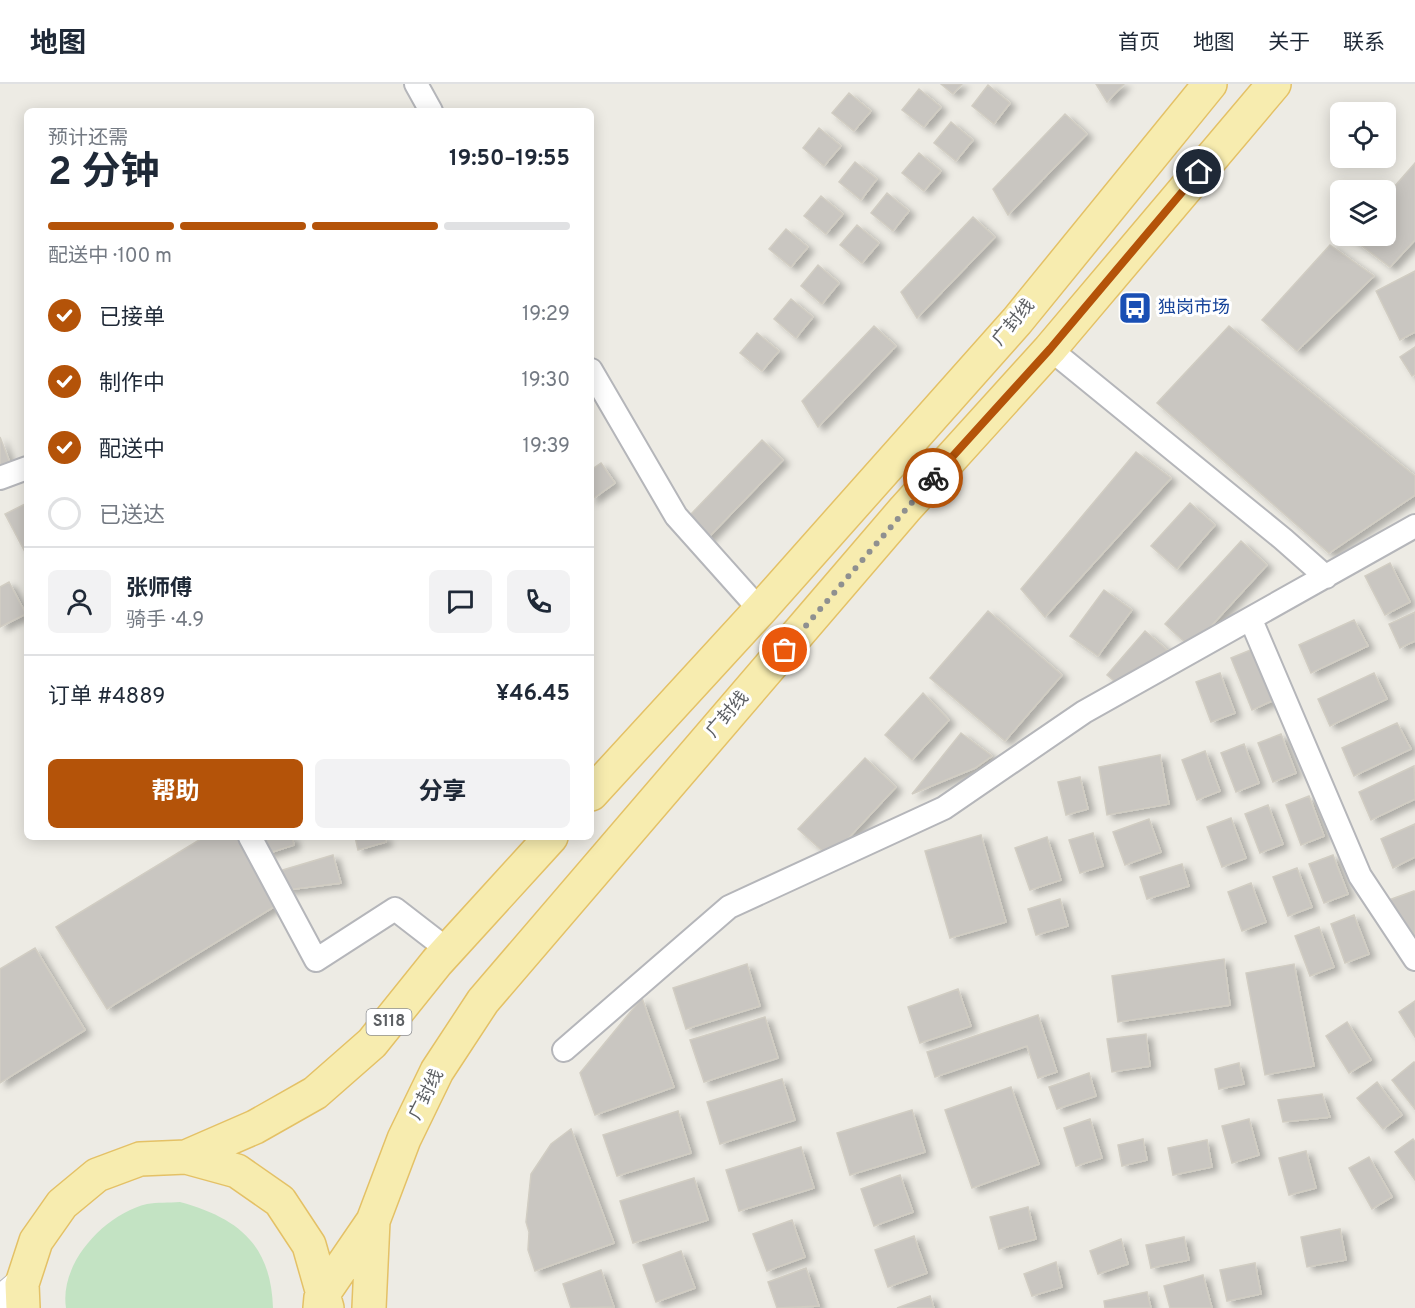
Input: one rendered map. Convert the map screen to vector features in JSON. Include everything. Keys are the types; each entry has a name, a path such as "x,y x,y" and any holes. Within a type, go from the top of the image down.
{"main road":[{"name":"广封线","path":"594,791 1017,321 1210,84"},
{"name":"广封线","path":"323,1304 373,1221 404,1139 437,1071 483,1001 905,509 1050,349 1274,84"},
{"name":"S118","path":"15,1299 36,1241 62,1204 97,1175 140,1160 186,1157 255,1127 315,1093 372,1043 448,950 548,840"},
{"path":"186,1157 237,1171 280,1202 309,1245 323,1304"},
{"path":"369,1308 373,1221"}],"street":[{"path":"416,84 428,108"},
{"path":"1050,349 1283,538 1326,577"},
{"path":"594,375 676,516 759,610"},
{"path":"0,478 24,469"},
{"path":"564,1050 729,908 944,808 1084,712 1415,526"},
{"path":"1251,620 1360,876 1415,959"},
{"path":"252,840 316,960 395,909 448,950"}],"green space":[{"path":"180,1202 219,1216 248,1237 266,1267 273,1308 66,1308 66,1291 77,1258 101,1229 131,1209 151,1203"}],"building":[{"path":"941,84 962,84 953,94"},
{"path":"1096,84 1124,84 1107,102"},
{"path":"988,85 1010,103 994,124 972,106"},
{"path":"919,89 941,107 924,127 902,110"},
{"path":"849,93 871,111 854,131 832,113"},
{"path":"1065,114 1087,134 1008,215 993,189"},
{"path":"951,122 973,140 956,161 934,143"},
{"path":"819,128 841,146 824,166 803,148"},
{"path":"919,153 941,171 924,191 902,173"},
{"path":"855,162 877,179 861,200 839,182"},
{"path":"1415,163 1415,240 1390,267 1362,246 1396,246 1396,185"},
{"path":"887,193 909,211 893,231 871,213"},
{"path":"821,196 843,214 826,234 804,216"},
{"path":"973,217 995,237 917,318 901,292"},
{"path":"857,225 879,243 862,263 840,245"},
{"path":"786,229 808,247 791,267 769,249"},
{"path":"1330,245 1374,276 1297,351 1262,320"},
{"path":"818,265 839,283 822,304 801,286"},
{"path":"1415,271 1415,332 1400,340 1376,291"},
{"path":"791,299 813,317 796,338 774,319"},
{"path":"874,326 896,346 818,427 802,401"},
{"path":"1229,326 1415,476 1415,495 1329,553 1157,403"},
{"path":"757,333 779,351 762,371 740,353"},
{"path":"1415,347 1415,374 1412,376 1400,357"},
{"path":"0,437 10,463 0,467"},
{"path":"762,440 783,460 705,541 690,515"},
{"path":"1136,452 1171,478 1045,617 1021,589"},
{"path":"601,463 615,483 594,498 594,468"},
{"path":"1190,503 1215,525 1177,569 1151,546"},
{"path":"24,504 24,550 5,514"},
{"path":"1241,541 1267,565 1191,648 1165,624"},
{"path":"1390,563 1410,602 1385,615 1365,576"},
{"path":"9,582 24,610 24,615 0,627 0,587"},
{"path":"1104,590 1132,610 1098,656 1070,636"},
{"path":"988,611 1062,675 1005,741 930,678"},
{"path":"1415,612 1415,641 1400,648 1389,624"},
{"path":"1354,620 1368,646 1311,673 1299,645"},
{"path":"1145,631 1173,655 1120,686 1107,675"},
{"path":"1253,649 1274,700 1252,710 1231,658"},
{"path":"1220,673 1235,713 1211,722 1196,682"},
{"path":"1374,673 1387,699 1330,726 1318,699"},
{"path":"923,693 949,720 912,760 885,735"},
{"path":"1397,723 1411,749 1354,776 1342,748"},
{"path":"961,733 992,756 975,768 912,794"},
{"path":"1281,734 1296,773 1273,782 1258,743"},
{"path":"1244,744 1259,783 1236,792 1221,753"},
{"path":"1205,751 1220,791 1197,800 1182,760"},
{"path":"1160,755 1169,804 1107,815 1099,767"},
{"path":"865,758 896,787 830,858 798,829"},
{"path":"1414,766 1415,799 1371,820 1359,792"},
{"path":"1080,777 1088,809 1066,815 1058,782"},
{"path":"1309,796 1324,836 1301,845 1286,805"},
{"path":"1268,805 1283,844 1260,853 1245,814"},
{"path":"1231,818 1246,858 1222,867 1207,827"},
{"path":"1149,819 1161,852 1125,865 1113,832"},
{"path":"1415,824 1415,857 1393,868 1381,839"},
{"path":"1093,833 1103,866 1080,873 1069,840"},
{"path":"981,835 1006,922 950,938 925,851"},
{"path":"1047,837 1061,880 1030,890 1015,848"},
{"path":"199,840 244,840 282,902 107,1009 56,927"},
{"path":"262,840 293,840 294,845 266,854"},
{"path":"356,840 386,840 386,842 358,850"},
{"path":"333,855 341,883 287,890 276,872"},
{"path":"1333,855 1348,894 1324,903 1309,864"},
{"path":"1182,864 1189,886 1147,899 1140,877"},
{"path":"1297,868 1312,907 1288,916 1273,877"},
{"path":"1251,883 1266,922 1242,931 1228,892"},
{"path":"1414,891 1415,893 1415,939 1389,900"},
{"path":"1060,899 1068,926 1036,935 1028,909"},
{"path":"1354,915 1369,954 1345,963 1331,924"},
{"path":"1319,927 1334,967 1310,976 1295,936"},
{"path":"35,948 85,1030 0,1083 0,969"},
{"path":"1224,959 1230,1005 1118,1022 1112,976"},
{"path":"747,964 760,1006 686,1029 673,988"},
{"path":"1294,964 1314,1066 1265,1075 1246,973"},
{"path":"958,989 971,1026 920,1043 908,1007"},
{"path":"642,998 674,1087 595,1115 580,1073"},
{"path":"1415,1001 1415,1037 1399,1012"},
{"path":"1038,1015 1057,1072 1038,1078 1027,1046 935,1077 927,1052"},
{"path":"765,1017 778,1058 704,1082 690,1040"},
{"path":"1347,1022 1371,1060 1349,1073 1326,1036"},
{"path":"1146,1034 1150,1066 1112,1072 1107,1039"},
{"path":"1414,1062 1415,1064 1415,1109 1392,1080"},
{"path":"1239,1063 1244,1084 1219,1089 1215,1069"},
{"path":"1089,1073 1096,1096 1057,1109 1049,1087"},
{"path":"782,1079 795,1120 720,1144 707,1102"},
{"path":"1377,1082 1402,1115 1383,1129 1357,1098"},
{"path":"1011,1087 1039,1164 972,1188 945,1110"},
{"path":"1322,1094 1330,1117 1283,1122 1278,1100"},
{"path":"912,1110 925,1152 850,1175 837,1133"},
{"path":"678,1111 691,1153 617,1176 603,1135"},
{"path":"1090,1119 1102,1158 1076,1166 1064,1128"},
{"path":"1249,1119 1259,1155 1232,1163 1222,1126"},
{"path":"571,1129 614,1243 535,1271 528,1250 529,1232 526,1222 531,1174 551,1144"},
{"path":"1143,1139 1147,1160 1122,1166 1118,1145"},
{"path":"1413,1139 1415,1142 1415,1180 1395,1152"},
{"path":"1207,1140 1212,1167 1173,1175 1168,1148"},
{"path":"801,1147 814,1188 739,1211 726,1170"},
{"path":"1306,1151 1316,1188 1289,1195 1279,1158"},
{"path":"1369,1157 1392,1197 1372,1209 1349,1168"},
{"path":"900,1175 913,1212 874,1226 861,1189"},
{"path":"694,1178 708,1220 633,1243 620,1201"},
{"path":"1028,1207 1036,1239 999,1249 990,1217"},
{"path":"792,1220 805,1257 767,1271 753,1234"},
{"path":"1340,1229 1346,1260 1307,1267 1301,1237"},
{"path":"914,1236 927,1273 888,1287 875,1250"},
{"path":"1184,1237 1189,1260 1151,1268 1146,1245"},
{"path":"1121,1239 1128,1264 1098,1274 1090,1251"},
{"path":"681,1251 695,1288 656,1302 643,1265"},
{"path":"1056,1262 1062,1287 1032,1296 1024,1274"},
{"path":"1255,1263 1261,1294 1227,1301 1220,1270"},
{"path":"806,1268 819,1306 777,1308 768,1282"},
{"path":"601,1270 614,1307 571,1308 563,1284"},
{"path":"1203,1275 1212,1308 1170,1308 1164,1286"},
{"path":"1147,1292 1151,1308 1105,1308 1104,1301"},
{"path":"930,1296 934,1308 897,1308"}],"way so far":[{"path":"785,650 933,478"}],"place":[{"name":"独岗市场","path":"1135,308"}],"route":[{"path":"933,478 1050,349 1199,172"}]}
